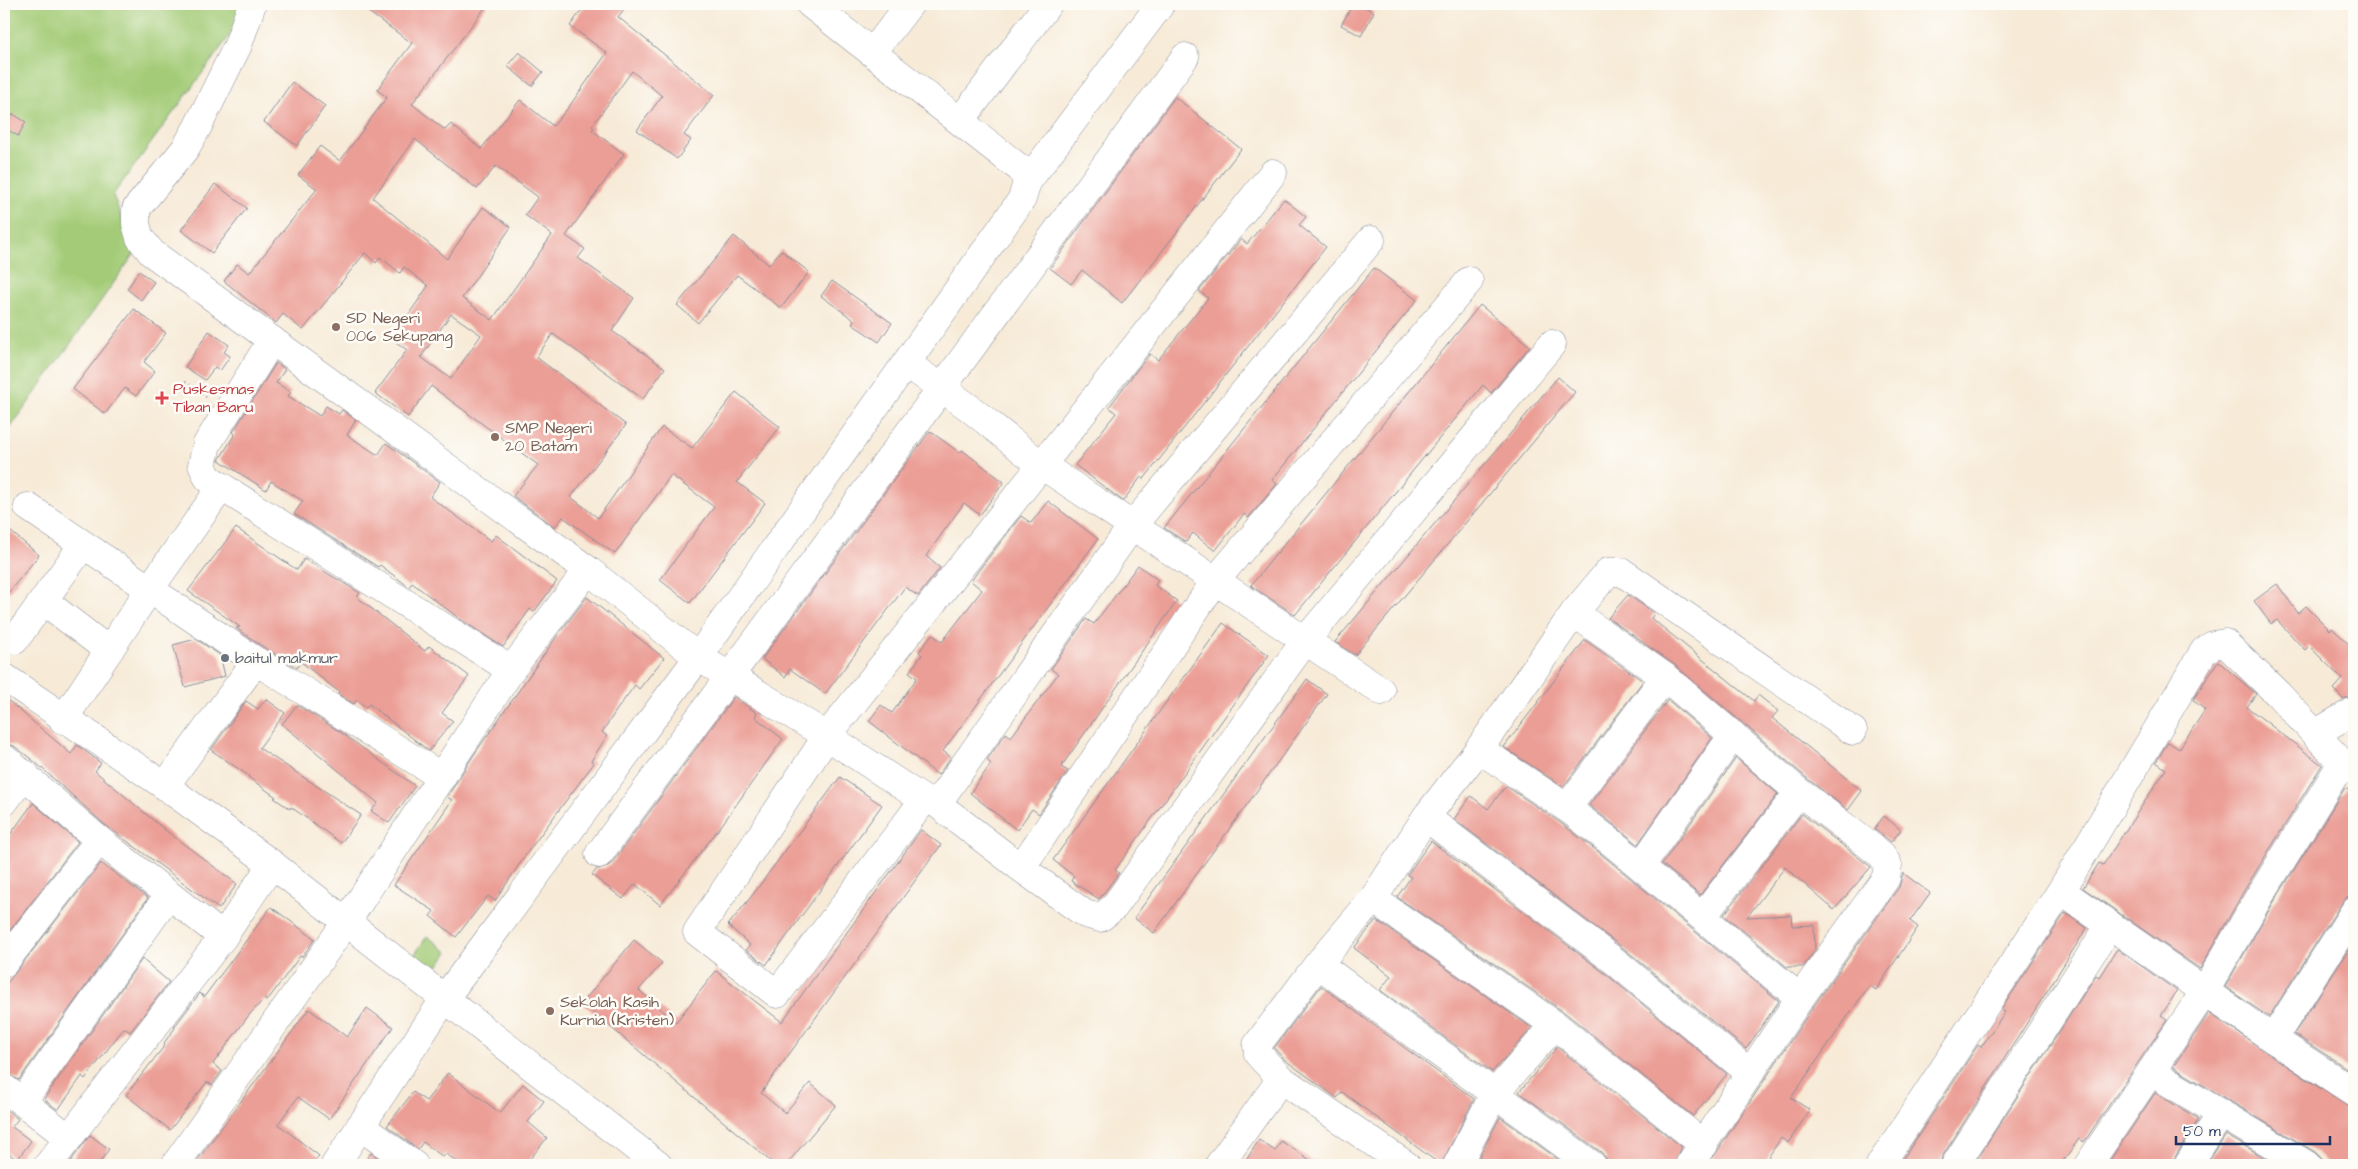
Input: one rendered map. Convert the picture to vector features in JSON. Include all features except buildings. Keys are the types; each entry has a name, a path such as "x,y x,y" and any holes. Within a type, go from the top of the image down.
{"street":[{"path":"252,4 238,44 197,128 185,149 136,209 136,224 140,238 152,253 588,570 698,656 930,802 1085,914 1100,918 1114,908 1304,640 1552,344"},
{"path":"810,4 961,120 1022,170 1027,182"},
{"path":"873,52 910,4"},
{"path":"961,120 1048,4"},
{"path":"334,1165 445,998 698,656 1022,199 1027,182 1159,4"},
{"path":"599,854 1185,57"},
{"path":"1273,173 1040,464 826,736 696,932 777,994 930,802 946,792 1132,526 1371,240"},
{"path":"1020,868 1215,581 1469,281"},
{"path":"272,340 207,444 202,465 208,478 511,670"},
{"path":"906,363 1040,464 1381,692"},
{"path":"63,720 149,590 222,486"},
{"path":"28,507 256,661 442,776"},
{"path":"15,640 83,545"},
{"path":"175,1165 347,921 511,670 588,570"},
{"path":"1406,1165 1281,1079 1258,1054 1256,1045 1318,964 1372,899 1426,817 1478,748 1574,613 1608,572 1622,572 1853,732"},
{"path":"44,600 109,651"},
{"path":"1372,899 1555,1025 1696,1155 1800,998 1886,878 1888,865 1882,855 1799,792 1665,677 1574,613"},
{"path":"1880,1165 2061,891 2204,652 2213,645 2225,643 2348,767 2258,897 2205,991 2088,1165"},
{"path":"165,786 256,661"},
{"path":"4,677 63,720 165,786 272,864 658,1165"},
{"path":"1568,808 1665,677"},
{"path":"2316,733 2354,711"},
{"path":"1641,866 1734,735"},
{"path":"1478,748 1568,808 1704,916 1800,998"},
{"path":"4,802 14,766 99,840 168,896 223,937"},
{"path":"1704,916 1799,792"},
{"path":"1426,817 1617,963 1750,1073"},
{"path":"4,963 99,840"},
{"path":"48,1165 223,937 272,864"},
{"path":"2061,891 2273,1039 2350,1082"},
{"path":"69,1138 13,1094 168,896"},
{"path":"2273,1039 2354,912"},
{"path":"1955,1165 2110,925"},
{"path":"1318,964 1592,1165"},
{"path":"1456,1165 1495,1094 1555,1025"},
{"path":"2151,1072 2295,1162"},
{"path":"1219,1165 1281,1079"},
{"path":"2188,1165 2221,1114"},
{"path":"360,1126 414,1165"}],"green space":[{"path":"4,4 253,4 113,195 135,253 4,437"},
{"path":"427,936 448,952 434,972 413,957"}],"place":[{"name":"SD Negeri 006 Sekupang","path":"336,327"},
{"name":"Puskesmas Tiban Baru","path":"162,398"},
{"name":"SMP Negeri 20 Batam","path":"495,437"},
{"name":"baitul makmur","path":"225,658"},
{"name":"Sekolah Kasih Kurnia (Kristen)","path":"550,1011"}]}
